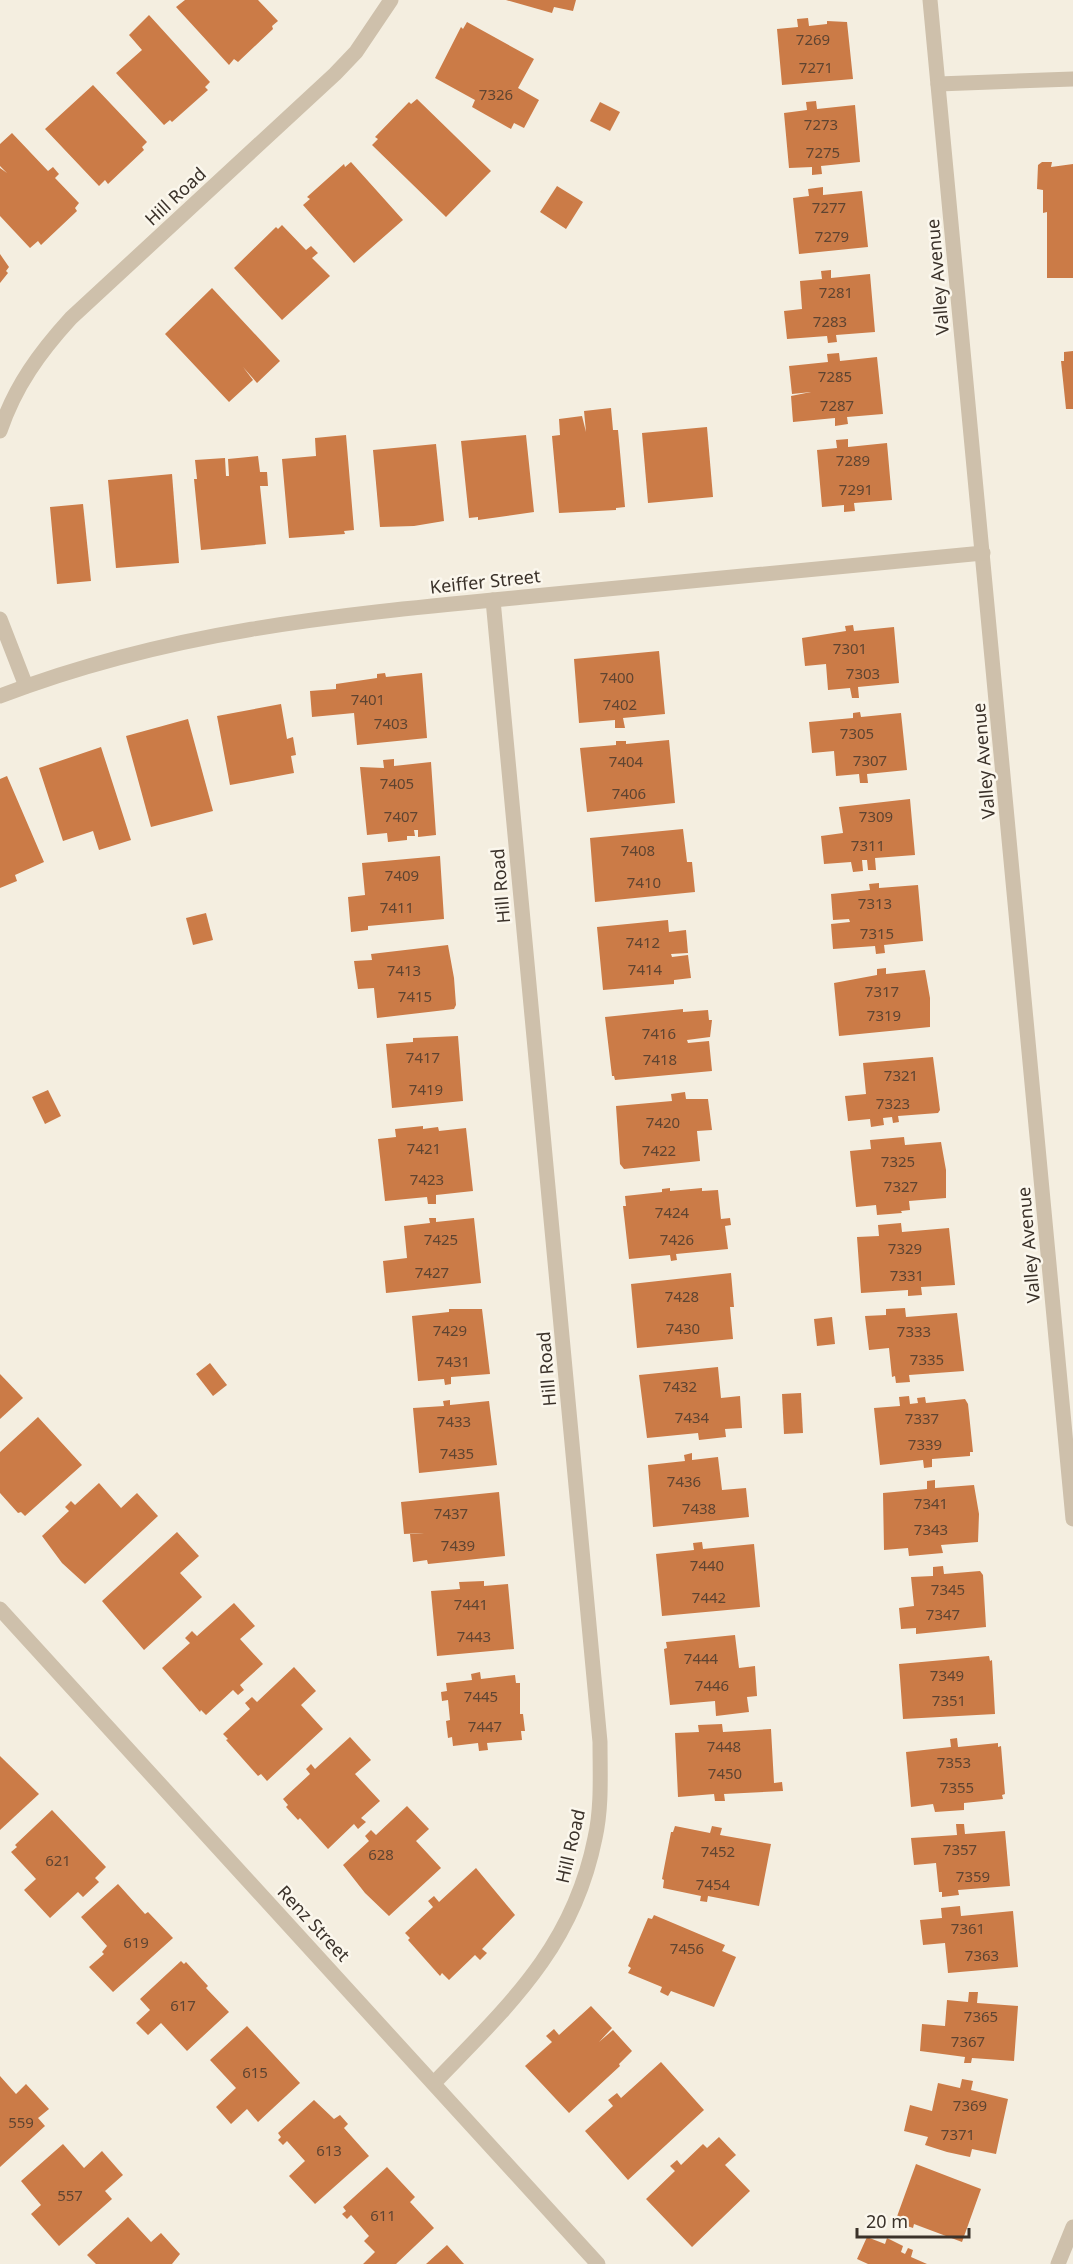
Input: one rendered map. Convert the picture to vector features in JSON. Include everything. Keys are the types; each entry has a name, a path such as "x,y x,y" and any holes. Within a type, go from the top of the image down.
{"street":[{"name":"Hill Road","path":"0,430 22,380 42,350 64,326 335,74 356,52 391,0"},
{"name":"Valley Avenue","path":"930,0 1073,1519"},
{"path":"938,84 1073,79"},
{"name":"Keiffer Street","path":"0,696 91,664 205,635 321,618 983,553"},
{"name":"Hill Road","path":"434,2084 532,1979 566,1925 586,1877 596,1836 600,1792 600,1742 493,600"},
{"path":"0,619 26,686"},
{"name":"Renz Street","path":"0,1610 598,2264"},
{"path":"1059,2264 1073,2228"}],"building":[{"path":"185,0 258,0 278,21 272,26 273,29 238,62 234,59 229,65 176,7"},
{"path":"506,0 576,0 573,11 554,7 552,13"},
{"path":"149,15 210,82 205,87 208,90 172,122 170,120 164,125 116,73 142,50 129,35"},
{"path":"808,18 809,26 827,24 827,21 847,22 853,79 782,85 777,29 798,27 797,19"},
{"path":"467,22 534,59 518,88 539,100 524,128 514,123 511,129 472,107 475,100 435,78 461,27 463,29"},
{"path":"93,85 147,142 142,147 144,150 108,184 105,180 99,186 45,129"},
{"path":"417,99 491,171 446,217 372,145 378,139 375,137 409,102 411,104"},
{"path":"816,101 817,109 855,105 860,162 821,166 822,174 812,175 812,167 789,168 784,113 807,110 806,102"},
{"path":"600,102 620,112 610,131 590,121"},
{"path":"12,133 48,171 53,167 59,174 55,178 79,203 75,208 77,211 41,245 38,241 30,248 0,216 0,168 7,173 0,166 0,144"},
{"path":"351,162 403,220 354,263 303,205 310,199 307,197 344,164 345,167"},
{"path":"1042,162 1052,162 1051,167 1073,164 1073,278 1047,278 1047,212 1043,213 1043,190 1037,189 1038,165"},
{"path":"557,186 583,202 566,229 540,212"},
{"path":"823,187 823,195 862,191 868,247 799,254 793,198 809,196 808,189"},
{"path":"282,225 306,250 311,246 318,253 312,258 330,276 282,320 234,268 276,227 278,229"},
{"path":"0,254 9,267 6,271 8,273 0,283"},
{"path":"831,270 831,278 870,274 875,332 836,335 837,342 828,343 827,336 787,339 784,311 802,309 800,281 822,279 821,271"},
{"path":"212,288 280,361 257,383 243,367 253,380 229,402 165,334"},
{"path":"1073,351 1073,409 1066,409 1061,361 1064,361 1064,352"},
{"path":"839,353 840,361 877,357 883,414 847,417 848,424 835,426 835,418 793,422 791,396 811,392 792,394 789,366 828,362 827,354"},
{"path":"611,408 613,430 618,430 625,507 616,508 616,510 559,513 552,436 560,435 559,419 582,416 586,432 584,411"},
{"path":"707,427 713,497 648,503 642,433"},
{"path":"346,435 354,530 344,531 345,534 289,538 282,459 316,456 315,438"},
{"path":"526,435 534,512 478,520 478,517 469,518 461,441"},
{"path":"848,439 848,447 887,443 892,500 854,503 855,511 844,512 844,505 822,507 817,450 837,448 836,440"},
{"path":"436,444 444,521 414,526 380,527 373,450"},
{"path":"258,456 260,472 267,472 268,486 260,486 266,544 201,550 194,479 197,479 195,460 225,458 226,476 229,476 228,459"},
{"path":"172,474 179,563 116,568 108,480"},
{"path":"83,504 91,581 57,584 50,507"},
{"path":"853,625 854,631 894,627 899,683 858,687 859,698 852,698 850,688 828,690 826,664 805,666 802,638 846,631 845,626"},
{"path":"659,651 665,714 623,718 625,728 615,728 615,720 579,723 574,659"},
{"path":"385,673 386,677 422,673 427,738 357,745 354,713 312,717 310,691 336,689 336,684 377,678 377,674"},
{"path":"281,704 287,739 293,737 296,755 291,756 294,773 230,785 217,716"},
{"path":"860,712 861,717 901,713 907,770 867,774 868,783 860,783 859,774 836,776 834,751 812,753 809,722 853,718 853,713"},
{"path":"188,719 213,811 151,827 126,736"},
{"path":"669,740 675,803 587,812 580,748 616,745 616,741 626,741 626,744"},
{"path":"101,747 131,840 99,850 93,831 63,841 39,768"},
{"path":"394,759 394,766 431,762 436,835 418,837 418,830 414,830 415,836 407,836 407,840 388,842 387,833 367,835 360,767 384,768 383,760"},
{"path":"7,776 44,862 15,875 17,881 0,888 0,779"},
{"path":"910,799 915,855 875,858 876,870 868,870 867,860 862,860 863,871 853,872 851,862 824,864 821,836 843,833 839,807"},
{"path":"683,829 687,862 692,862 695,892 595,902 590,838"},
{"path":"440,856 444,919 368,926 368,930 351,932 348,897 365,895 362,863"},
{"path":"879,883 879,888 918,885 923,941 884,945 885,953 876,954 875,946 833,949 831,924 850,922 849,919 833,920 831,894 870,890 869,884"},
{"path":"206,913 213,940 193,945 186,918"},
{"path":"668,920 669,932 686,930 688,953 671,954 672,957 688,955 691,978 674,980 674,984 603,990 597,927"},
{"path":"448,945 454,978 456,1005 454,1009 377,1018 374,988 358,989 354,961 372,960 371,954"},
{"path":"886,968 886,974 925,970 930,998 930,1027 839,1036 834,983 877,975 877,969"},
{"path":"683,1009 683,1012 708,1010 709,1020 712,1020 710,1037 687,1040 688,1043 709,1041 712,1071 615,1080 612,1076 605,1017"},
{"path":"458,1036 463,1101 392,1108 386,1044 413,1042 413,1038"},
{"path":"933,1057 940,1110 938,1113 898,1116 899,1122 893,1123 892,1117 883,1118 884,1125 871,1127 870,1119 848,1121 845,1096 866,1094 863,1063"},
{"path":"48,1090 61,1116 45,1124 32,1097"},
{"path":"685,1092 686,1099 708,1099 712,1130 697,1131 700,1161 624,1169 620,1164 616,1106 672,1101 671,1094"},
{"path":"423,1126 423,1129 438,1127 439,1131 466,1128 473,1191 436,1195 436,1204 428,1204 427,1197 385,1201 378,1139 396,1137 395,1129"},
{"path":"904,1137 905,1145 941,1142 946,1170 946,1198 909,1201 910,1210 901,1211 902,1213 877,1215 876,1205 856,1207 850,1151 871,1149 870,1140"},
{"path":"670,1188 670,1191 702,1188 702,1191 718,1190 721,1219 730,1218 731,1225 725,1226 728,1249 676,1254 677,1260 671,1261 670,1255 629,1259 623,1206 626,1206 625,1196 662,1192 662,1189"},
{"path":"429,1218 436,1218 436,1222 474,1218 481,1283 386,1293 383,1261 407,1258 404,1226 430,1223"},
{"path":"901,1223 902,1232 949,1228 955,1285 921,1287 922,1295 908,1296 908,1290 861,1293 857,1237 879,1236 878,1225"},
{"path":"731,1273 734,1307 730,1307 733,1339 637,1348 631,1284"},
{"path":"905,1308 906,1317 957,1313 964,1371 909,1375 910,1382 896,1383 895,1376 892,1377 889,1348 869,1350 865,1316 886,1315 886,1309"},
{"path":"449,1309 482,1309 490,1374 451,1377 451,1384 445,1385 444,1379 418,1381 412,1316 449,1312"},
{"path":"832,1317 835,1344 817,1346 814,1319"},
{"path":"210,1363 227,1385 213,1396 196,1374"},
{"path":"718,1367 721,1398 740,1396 742,1428 725,1429 726,1437 699,1440 698,1433 647,1438 639,1375"},
{"path":"0,1374 23,1398 0,1419"},
{"path":"801,1393 803,1433 784,1434 782,1394"},
{"path":"909,1396 910,1404 918,1403 917,1398 925,1397 926,1403 965,1399 968,1404 973,1452 970,1452 970,1456 932,1459 932,1467 924,1468 923,1460 880,1465 874,1408 900,1406 899,1397"},
{"path":"450,1400 450,1405 489,1401 497,1465 419,1473 413,1408 444,1406 443,1401"},
{"path":"38,1417 82,1465 25,1516 21,1512 18,1513 0,1493 0,1452"},
{"path":"692,1453 692,1460 718,1457 722,1490 746,1488 749,1517 653,1527 648,1465 685,1461 684,1455"},
{"path":"935,1480 935,1488 974,1485 979,1514 978,1542 941,1545 943,1553 909,1556 908,1548 884,1550 883,1493 927,1489 927,1481"},
{"path":"99,1483 121,1508 137,1493 158,1516 85,1584 62,1563 42,1536 69,1511 65,1507 71,1501 75,1505"},
{"path":"499,1492 505,1556 428,1564 427,1560 413,1562 410,1534 424,1533 404,1534 401,1502"},
{"path":"177,1532 199,1556 180,1573 202,1597 144,1650 102,1601"},
{"path":"702,1542 703,1549 754,1544 760,1607 662,1616 656,1554 694,1550 693,1543"},
{"path":"943,1566 944,1574 980,1571 983,1575 986,1627 916,1634 916,1628 901,1629 899,1608 914,1606 911,1577 933,1576 933,1567"},
{"path":"484,1581 484,1586 508,1584 514,1649 437,1656 431,1591 460,1589 459,1582"},
{"path":"234,1603 255,1626 240,1639 263,1664 240,1685 244,1690 238,1695 233,1690 206,1715 201,1710 200,1712 162,1668 190,1643 185,1638 192,1631 197,1636"},
{"path":"735,1635 739,1668 755,1666 757,1696 747,1697 749,1712 716,1716 715,1701 670,1705 664,1649 667,1648 666,1642"},
{"path":"989,1656 990,1661 992,1660 995,1714 903,1719 899,1664"},
{"path":"294,1667 316,1691 301,1705 323,1729 267,1781 261,1774 258,1776 223,1734 250,1709 245,1703 252,1697 257,1702"},
{"path":"480,1672 481,1679 515,1675 516,1683 520,1683 520,1714 523,1714 525,1731 521,1731 522,1740 487,1743 488,1750 479,1751 478,1743 453,1746 452,1737 448,1738 446,1721 450,1720 448,1700 442,1701 441,1692 447,1691 446,1683 472,1680 471,1674"},
{"path":"722,1724 723,1732 771,1729 774,1783 782,1782 783,1791 724,1794 725,1801 715,1801 714,1794 678,1797 675,1733 699,1732 698,1725"},
{"path":"350,1737 371,1760 355,1774 380,1801 361,1818 366,1822 358,1829 354,1824 328,1849 300,1818 298,1820 286,1807 288,1805 283,1799 310,1774 306,1769 311,1764 315,1769"},
{"path":"957,1738 958,1747 998,1743 998,1747 1001,1746 1005,1794 1002,1795 1003,1799 964,1803 964,1810 935,1812 933,1804 911,1807 906,1752 951,1747 950,1739"},
{"path":"0,1756 39,1794 0,1830"},
{"path":"407,1806 429,1829 416,1841 441,1868 389,1916 365,1893 343,1865 369,1841 365,1836 371,1830 376,1835"},
{"path":"52,1810 106,1867 95,1878 99,1882 83,1897 78,1892 50,1918 24,1890 36,1879 11,1852 17,1847 15,1845"},
{"path":"956,1824 964,1824 965,1834 1005,1831 1010,1886 958,1890 959,1895 942,1897 942,1892 939,1892 936,1863 914,1865 911,1838 957,1835"},
{"path":"675,1826 710,1833 712,1826 722,1828 720,1835 771,1844 759,1906 708,1896 707,1902 700,1901 701,1896 663,1888 664,1880 662,1879 671,1832"},
{"path":"476,1868 515,1915 482,1949 487,1953 480,1960 475,1955 449,1980 442,1973 440,1976 408,1940 410,1938 405,1933 433,1907 428,1901 434,1896 439,1902"},
{"path":"118,1884 145,1914 148,1912 173,1938 113,1992 89,1967 104,1954 102,1952 107,1946 81,1917"},
{"path":"960,1906 961,1916 1013,1911 1018,1967 948,1973 945,1943 923,1945 920,1920 942,1918 941,1908"},
{"path":"654,1915 725,1945 722,1951 736,1957 714,2007 671,1991 668,1996 660,1992 662,1987 628,1973 631,1968 628,1966 648,1918 652,1919"},
{"path":"181,1961 184,1964 186,1962 229,2012 187,2051 161,2023 148,2035 136,2023 150,2010 140,1999"},
{"path":"969,1992 978,1992 977,2003 1018,2006 1014,2061 972,2058 971,2063 964,2063 965,2057 920,2051 922,2024 945,2026 947,2000 968,2002"},
{"path":"591,2006 612,2028 599,2042 613,2030 632,2051 619,2064 620,2066 569,2113 525,2066 552,2042 546,2036 554,2029 559,2035"},
{"path":"247,2026 300,2083 258,2122 247,2109 231,2124 216,2107 236,2088 210,2060"},
{"path":"661,2062 704,2110 628,2180 585,2131 613,2106 608,2100 617,2093 621,2098"},
{"path":"0,2076 16,2094 26,2084 49,2109 38,2118 45,2126 0,2167"},
{"path":"962,2079 973,2081 971,2090 1008,2099 996,2154 972,2149 970,2157 947,2152 925,2145 928,2137 904,2131 910,2105 932,2111 938,2083 960,2088"},
{"path":"314,2100 334,2119 340,2115 348,2124 344,2128 369,2156 315,2204 289,2176 305,2161 287,2141 283,2145 278,2140 281,2137 278,2133"},
{"path":"719,2137 736,2155 725,2165 750,2191 692,2247 646,2199 675,2171 670,2166 677,2160 681,2165 703,2144 707,2148"},
{"path":"63,2144 84,2168 102,2151 123,2175 105,2191 112,2199 59,2246 31,2214 41,2205 21,2181"},
{"path":"916,2164 981,2189 962,2242 914,2224 913,2228 895,2222"},
{"path":"387,2167 415,2197 410,2202 434,2228 396,2264 363,2264 375,2252 364,2241 369,2236 351,2215 347,2219 342,2214 346,2211 343,2207"},
{"path":"128,2217 151,2242 161,2233 180,2254 172,2264 96,2264 87,2255"},
{"path":"867,2237 885,2244 887,2238 903,2246 901,2252 905,2254 908,2248 913,2250 911,2257 927,2264 868,2264 857,2259"},
{"path":"447,2245 464,2264 426,2264"}]}
